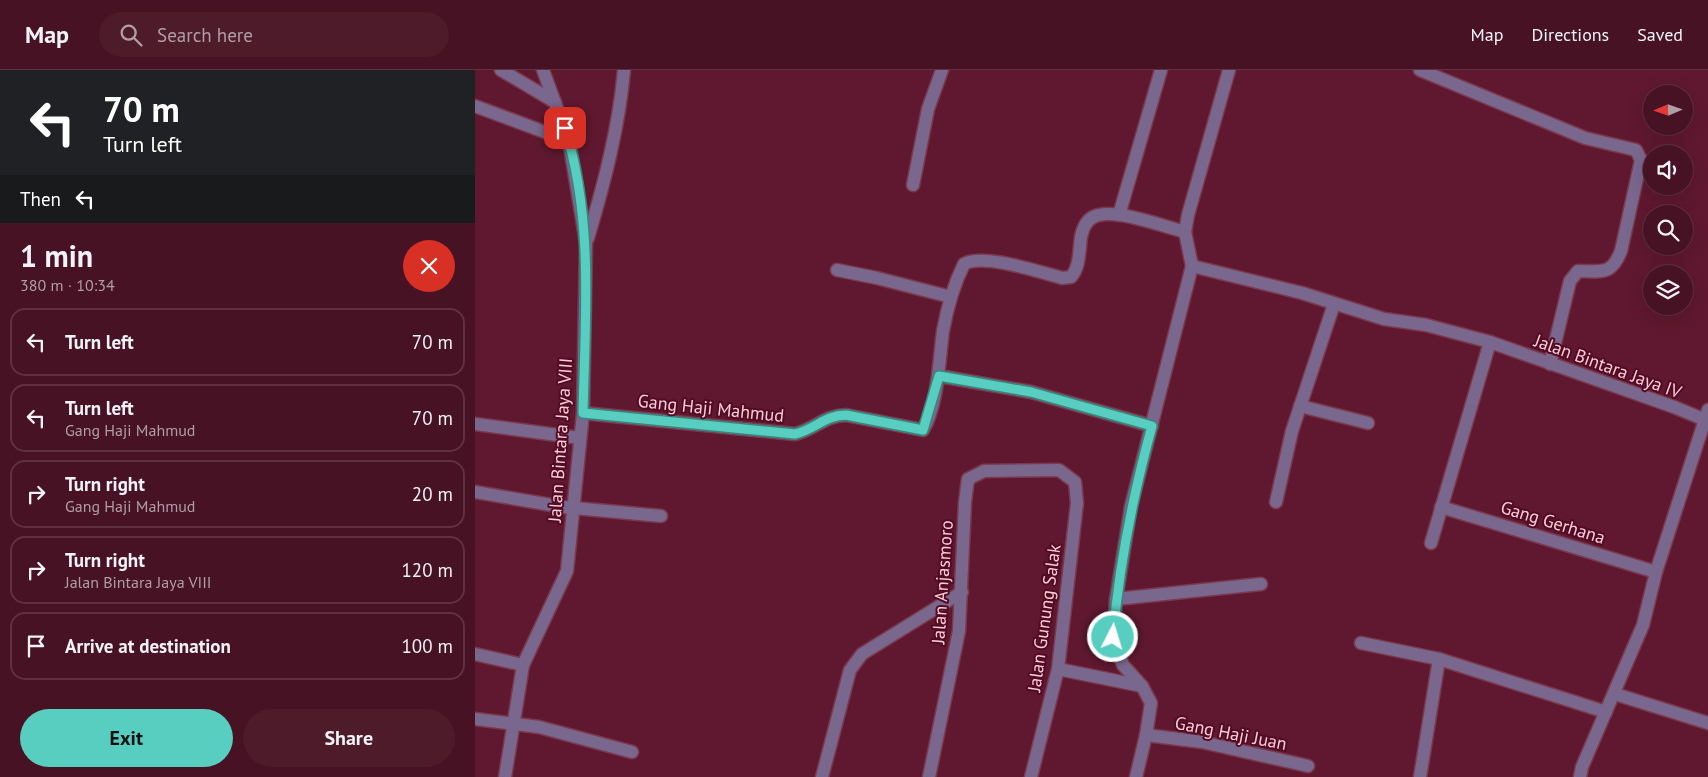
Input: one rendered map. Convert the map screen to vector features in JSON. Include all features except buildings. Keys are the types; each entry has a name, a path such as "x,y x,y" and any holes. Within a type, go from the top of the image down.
{"street":[{"path":"501,70 555,102"},
{"name":"Jalan Bintara Jaya VIII","path":"505,777 523,664 567,571 583,413 586,243 569,142 543,70"},
{"path":"586,243 599,200 621,98 624,70"},
{"path":"913,185 928,109 941,70"},
{"path":"1119,216 1161,70"},
{"path":"1136,777 1151,704 1142,686 1123,665 1113,637 1116,599 1131,506 1193,266 1185,232 1200,167 1229,70"},
{"path":"1420,70 1585,138 1636,150 1641,160 1621,252 1615,266 1606,271 1578,271 1570,281 1550,364"},
{"path":"475,106 569,142"},
{"path":"1152,426 1031,392 939,376 944,329 951,297 961,269 963,264 970,260 985,260 1062,278 1071,277 1077,271 1082,230 1086,223 1098,215 1119,216 1185,232"},
{"name":"Jalan Bintara Jaya IV","path":"1193,266 1302,293 1384,319 1426,325 1490,342 1707,418 1655,572 1643,625 1615,694 1582,767 1580,777"},
{"path":"837,270 951,297"},
{"path":"1276,502 1292,431 1335,304"},
{"path":"1431,543 1490,342"},
{"name":"Gang Haji Mahmud","path":"583,413 795,434 810,430 833,416 846,415 923,430 939,376"},
{"path":"1300,406 1368,423"},
{"path":"475,424 580,438"},
{"name":"Jalan Anjasmoro","path":"929,777 959,631 965,502 968,479 984,471 1059,470"},
{"name":"Jalan Gunung Salak","path":"1031,777 1058,669 1077,504 1075,482 1059,470"},
{"path":"475,492 572,508 661,516"},
{"name":"Gang Gerhana","path":"1441,507 1655,572"},
{"path":"1116,599 1261,584"},
{"path":"822,777 850,670 862,654 962,592"},
{"path":"1361,643 1439,659 1606,712"},
{"path":"475,654 523,664"},
{"path":"1420,777 1439,659"},
{"path":"1058,669 1142,686"},
{"path":"1615,694 1708,723"},
{"path":"475,719 539,727 632,752"},
{"name":"Gang Haji Juan","path":"1146,735 1202,742 1308,766"}],"route":[{"path":"565,128 577,183 586,243 583,413 795,434 810,430 826,418 846,415 923,430 926,426 939,376 1031,392 1152,426 1131,506 1116,599 1113,637"}]}
